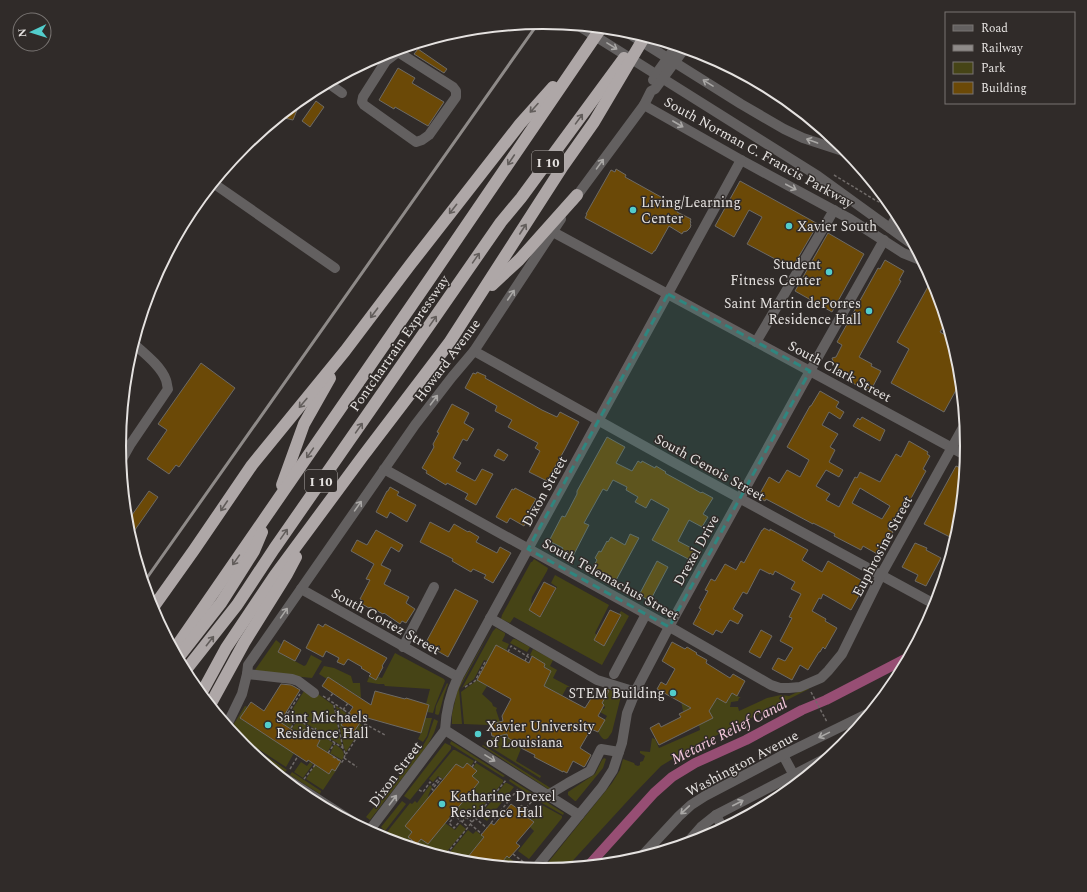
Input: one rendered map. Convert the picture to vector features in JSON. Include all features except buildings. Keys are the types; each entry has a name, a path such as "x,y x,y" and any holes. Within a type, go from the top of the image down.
{"highway":[{"name":"Pontchartrain Expressway","path":"177,645 598,33"},
{"name":"Pontchartrain Expressway","path":"190,666 237,605 274,549 501,222 521,198 637,40"},
{"path":"204,688 226,648 275,576 363,456 449,343 563,166 594,122 642,41"},
{"path":"157,602 252,465 346,351 410,265 520,124 580,59"},
{"path":"479,297 519,260 577,195"},
{"path":"182,653 221,603 254,551 288,471 304,424 346,351"},
{"path":"213,700 244,643 287,574 308,531"}],"street":[{"name":"South Norman C. Francis Parkway","path":"588,32 818,176 906,240"},
{"path":"639,40 784,129 803,138 836,150"},
{"name":"Howard Avenue","path":"651,91 650,86 653,80 674,50"},
{"name":"Howard Avenue","path":"229,720 242,694 248,674 248,666 262,644 424,413 474,351 577,195 644,104 651,91 655,89 682,52"},
{"path":"388,59 362,97 362,102 364,105 416,142 422,140 429,135 456,97 456,91 453,87 404,53"},
{"path":"333,86 342,93"},
{"name":"South Norman C. Francis Parkway","path":"644,104 741,160 850,218 903,253 915,258"},
{"name":"Dixon Street","path":"373,826 445,730 449,702 452,690 458,677 741,160"},
{"path":"217,187 334,268"},
{"path":"756,342 834,210"},
{"path":"890,228 894,221"},
{"name":"South Clark Street","path":"553,232 960,453"},
{"name":"Drexel Drive","path":"534,863 579,815 602,787 613,770 624,733 627,713 669,627 884,240"},
{"path":"126,452 168,389 167,380 162,372 139,348"},
{"name":"South Genois Street","path":"474,351 740,499 930,602"},
{"name":"Euphrosine Street","path":"820,678 842,654 880,575 960,433"},
{"name":"South Telemachus Street","path":"384,469 771,685 780,688 800,687 820,678"},
{"path":"403,647 434,587"},
{"name":"South Cortez Street","path":"301,589 458,677"},
{"path":"614,674 646,614"},
{"path":"490,618 597,680 636,692"},
{"path":"248,674 292,679 298,681 314,693"},
{"name":"Washington Avenue","path":"649,849 679,816 691,805 705,796 860,717"},
{"path":"445,730 579,815"},
{"path":"548,795 590,771 601,749 619,752"},
{"path":"784,755 795,779"},
{"path":"694,834 716,815 793,780"},
{"path":"716,815 720,823"}],"path":[{"path":"508,652 511,646 531,659"},
{"path":"465,687 475,680 485,662 487,663"},
{"path":"807,684 831,731"},
{"path":"305,687 287,712 316,729 343,748"},
{"path":"314,693 318,693 365,724 385,735"},
{"path":"328,700 333,693"},
{"path":"343,710 348,703"},
{"path":"334,704 345,754"},
{"path":"291,728 297,719"},
{"path":"332,756 342,762 345,754 365,724"},
{"path":"312,734 316,729"},
{"path":"328,753 334,743"},
{"path":"290,770 298,756"},
{"path":"344,758 357,767"},
{"path":"472,767 476,761"},
{"path":"304,779 314,765"},
{"path":"419,790 423,792 430,782 433,785 439,778 440,780 432,789 434,791"},
{"path":"448,852 506,780"},
{"path":"491,823 518,788"},
{"path":"526,808 534,799"},
{"path":"449,819 451,821 449,823 454,828 471,812 487,828"},
{"path":"453,814 468,827"},
{"path":"451,821 455,816"},
{"path":"466,817 472,822"},
{"path":"470,824 482,834"},
{"path":"513,854 524,862"}],"highlighted area":[{"path":"668,294 810,371 669,627 528,549"}],"green space":[{"path":"534,559 548,568 532,597 532,604 529,610 541,616 557,587 551,583 555,575 609,605 595,633 597,636 594,640 604,646 621,616 619,614 621,611 629,616 602,665 514,617 510,623 501,619"},
{"path":"492,628 459,689 462,724 452,724 452,714 458,688"},
{"path":"496,628 505,633 502,641 509,644 506,651 487,661 484,660 474,679 462,688 493,631"},
{"path":"513,639 530,647 527,652 510,643"},
{"path":"276,640 281,644 278,652 304,666 311,655 322,661 312,678 256,672 255,670"},
{"path":"533,649 553,660 550,666 557,670 553,678 570,687 567,687 562,696 544,686 551,671 544,667 545,664 530,655"},
{"path":"395,653 444,679 445,681 433,713 427,712 429,705 426,704 430,689 385,686 384,684 367,682 369,677 376,680 378,677 382,678"},
{"path":"485,664 477,680 487,686 482,694 492,703 493,706 497,708 496,710 500,722 488,725 464,724 461,692 476,681"},
{"path":"324,666 334,668 351,676 353,683 360,683 361,698 341,685 319,674"},
{"path":"447,683 448,684 439,714 435,714 436,706"},
{"path":"808,687 809,689 721,733 661,766 572,862 548,863 612,783 620,770 623,759 638,766 640,765 640,762 643,761 645,756 640,753 640,751 650,752 652,738 655,739 659,748 700,730 699,725 712,718 710,713 687,713 686,711 683,711 681,701 719,699 726,703 732,693 741,698 739,698 738,701 731,702 730,707 738,707 739,711 767,698 781,695 789,696"},
{"path":"607,688 621,696 612,732 608,738 605,739 602,738 598,732 607,716 600,712 602,708 604,709 605,707 602,703 608,692 603,689"},
{"path":"304,691 318,694 333,705 342,746 316,730 316,728 315,729 290,713"},
{"path":"245,706 248,707 241,719 294,753 286,767 256,747 233,725"},
{"path":"336,706 347,715 341,725 359,723 363,726 346,752 344,748"},
{"path":"286,713 295,719 290,728 280,722"},
{"path":"425,718 432,718 427,736 423,742 418,739"},
{"path":"434,719 438,721 427,746 370,820 366,817 421,749 428,737"},
{"path":"298,720 311,729 310,733 304,729 300,735 292,728"},
{"path":"317,733 333,743 327,752 317,746 320,740 315,736"},
{"path":"507,734 508,738 522,746 516,761 541,776 540,778 484,743 494,737"},
{"path":"451,741 505,776 503,777 450,744"},
{"path":"445,743 451,746 451,749 410,800 404,796"},
{"path":"334,745 338,746 343,751 344,755 342,760 330,754"},
{"path":"483,745 552,789 548,789 482,746"},
{"path":"453,750 474,761 471,766 467,763 463,768 456,764 443,779 438,776 433,782 429,779"},
{"path":"262,753 287,770 285,772 269,760"},
{"path":"604,758 606,759 603,768 575,801 568,795 568,792 595,774"},
{"path":"301,762 307,766 310,762 313,764 303,778 294,772"},
{"path":"341,762 323,790 306,779 315,765 329,774 332,769 335,771"},
{"path":"476,763 503,780 503,782 476,815 471,811 464,819 455,811 479,782 472,776 476,771 473,768"},
{"path":"292,772 321,791 320,794 290,775"},
{"path":"510,779 564,813 563,815 509,781"},
{"path":"505,783 514,787 487,821 480,816"},
{"path":"430,785 432,787 428,796 429,797 412,832 408,837 411,840 410,841 387,832 410,803 412,804 415,801 417,803"},
{"path":"402,801 406,804 385,831 381,827"},
{"path":"542,805 562,816 562,818 529,859 518,851 534,831 530,827 534,822 531,819"},
{"path":"445,823 455,830 460,824 466,829 447,852 417,843 421,839 428,844"},
{"path":"468,830 473,834 476,831 484,837 469,856 450,852"},
{"path":"507,856 514,862 503,861"}],"waterway":[{"name":"Metarie Relief Canal","path":"594,859 654,793 672,777 695,763 746,740 802,710 826,700 901,661"}],"railway":[{"path":"148,576 534,29"}],"place":[{"name":"Living/Learning Center","path":"633,210"},
{"name":"Xavier South","path":"789,226"},
{"name":"Student Fitness Center","path":"829,272"},
{"name":"Saint Martin dePorres Residence Hall","path":"869,311"},
{"name":"STEM Building","path":"673,693"},
{"name":"Saint Michaels Residence Hall","path":"268,725"},
{"name":"Xavier University of Louisiana","path":"478,734"},
{"name":"Katharine Drexel Residence Hall","path":"442,804"}]}
